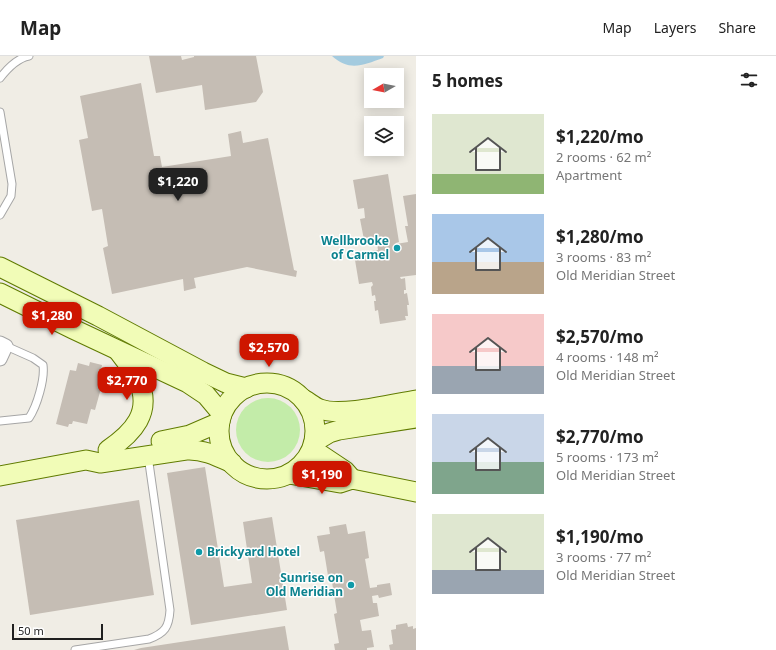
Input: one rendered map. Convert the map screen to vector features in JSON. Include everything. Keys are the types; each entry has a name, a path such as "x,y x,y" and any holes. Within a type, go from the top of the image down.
{"main road":[{"path":"0,267 98,316 203,372 226,383 246,388"},
{"path":"0,293 176,377 200,390 211,401 221,418"},
{"path":"108,450 124,439 135,426 140,414 143,398 139,382 133,370 118,350"},
{"path":"232,463 222,444 220,434 221,418 230,401 246,388 265,383 274,384 292,390 319,409 338,412 359,410 416,400"},
{"path":"0,476 86,460 100,464 193,449 208,452 232,463 244,473 259,478 274,478 289,474 305,461 313,445 315,426 314,419 308,405 303,399"},
{"path":"86,460 97,451 183,438 221,418"},
{"path":"313,445 329,434 339,430 416,418"},
{"path":"313,445 345,471 352,479"},
{"path":"289,474 340,483 352,479 416,492"}],"street":[{"path":"0,359 3,345"}],"lane":[{"path":"0,78 5,71 25,57 29,56"},
{"path":"0,112 12,184 11,196 0,215"},
{"path":"0,421 29,418 33,412 44,374 43,365 33,358 3,345"},
{"path":"75,650 149,639 160,635 170,620 170,605 148,456"}],"green space":[{"path":"268,398 280,400 291,407 298,418 300,430 298,442 291,453 280,460 268,462 256,460 245,453 238,442 236,430 238,418 245,407 256,400"}],"water":[{"path":"332,56 384,56 376,61 363,65 351,66"}],"building":[{"path":"149,56 181,56 182,60 194,56 256,56 263,92 256,102 205,110 202,85 156,93"},
{"path":"141,83 154,156 160,156 162,167 231,156 228,134 241,131 243,143 268,138 294,270 297,271 296,277 247,267 194,278 196,288 184,291 183,279 112,294 103,248 108,246 102,209 92,211 79,140 88,138 80,96"},
{"name":"Wellbrooke of Carmel","path":"388,174 399,242 396,244 408,242 405,226 408,226 403,196 416,194 416,275 400,277 401,279 405,278 406,290 404,290 404,294 407,293 409,305 407,305 408,316 405,316 406,320 380,324 378,310 375,311 375,295 372,296 372,282 359,284 354,254 378,250 377,243 365,245 360,219 365,218 364,208 358,209 353,180"},
{"path":"90,362 102,365 99,380 103,381 95,410 91,409 87,424 73,421 68,427 56,424 70,370 76,371 78,363 89,366"},
{"name":"Brickyard Hotel","path":"205,467 224,587 252,583 243,522 272,517 287,610 191,625 167,473"},
{"path":"139,500 154,595 30,615 16,520"},
{"name":"Sunrise on Old Meridian","path":"346,524 348,534 365,531 369,558 365,559 370,588 377,587 377,585 390,583 392,595 379,598 378,595 372,596 373,603 377,603 379,616 360,620 362,631 371,630 374,647 367,648 367,650 335,650 334,644 339,643 334,614 337,613 332,582 329,582 324,551 320,552 317,536 330,534 329,527"},
{"path":"407,623 408,627 413,626 413,629 416,628 416,650 390,650 389,645 393,644 391,630 396,629 396,625"},
{"path":"285,626 289,650 134,650 141,648"}],"place":[{"name":"Wellbrooke of Carmel","path":"397,248"},
{"name":"Brickyard Hotel","path":"199,552"},
{"name":"Sunrise on Old Meridian","path":"351,585"}]}
